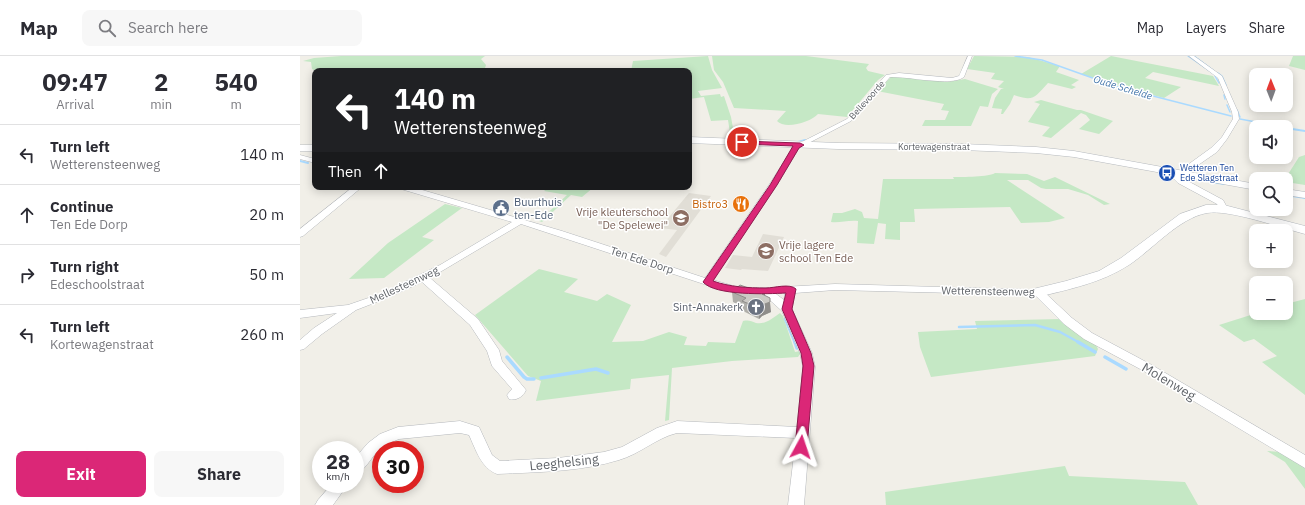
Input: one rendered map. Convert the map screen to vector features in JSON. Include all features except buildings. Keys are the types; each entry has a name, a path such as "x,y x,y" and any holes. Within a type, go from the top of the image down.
{"street":[{"name":"Bellevoorde","path":"800,145 849,120 888,76 899,74 946,81 956,80 961,77 970,56"},
{"path":"1191,56 1220,77 1235,112 1236,119 1225,138 1214,150 1177,178 1220,202 1224,209"},
{"name":"Kortewagenstraat","path":"692,140 800,145 977,147 1036,150 1074,154 1249,186"},
{"path":"707,282 773,185 796,147 800,145"},
{"path":"300,148 312,148"},
{"path":"300,157 312,160"},
{"path":"300,234 354,190"},
{"name":"Ten Ede Dorp","path":"414,190 520,221 720,286 737,290 766,291"},
{"path":"1293,193 1305,196"},
{"name":"Wetterensteenweg","path":"766,291 835,287 1038,292 1070,285 1100,276 1126,261 1184,217 1206,209 1224,209 1305,230"},
{"name":"Mellesteenweg","path":"300,314 352,307 363,304 424,278 520,221"},
{"path":"424,278 474,322 493,350 496,363 520,390 513,395"},
{"path":"787,309 791,289"},
{"path":"766,291 787,309 806,353 809,366 796,505"},
{"name":"Molenweg","path":"1038,292 1068,321 1088,336 1146,367 1305,462"},
{"path":"300,346 318,331 350,310 352,307"},
{"name":"Leeghelsing","path":"364,458 373,447 385,438 398,433 460,427 474,431 487,459 497,468 577,462 621,454 666,429 677,427 802,433"},
{"path":"323,505 333,493"}],"shaded area":[{"name":"Vrije kleuterschool \"De Spelewei\"","path":"689,193 711,196 666,257 659,254 677,230 660,228"},
{"name":"Vrije lagere school Ten Ede","path":"763,234 784,237 768,271 725,268 733,255 752,257"}],"green space":[{"path":"341,56 485,56 481,59 486,65 485,68 312,69 311,62 303,61 314,58"},
{"path":"708,56 712,70 722,88 698,91 701,96 720,94 721,97 724,96 731,117 735,139 731,139 728,120 711,121 704,97 692,99 692,68 632,68 633,61"},
{"path":"712,56 806,56 869,64 866,68 868,71 885,75 878,80 847,117 818,114 810,120 798,124 786,125 777,121 786,111 734,108 723,82 714,70"},
{"path":"974,56 1028,57 1060,66 1056,72 1079,80 1071,85 1076,87 1072,89 1048,83 1034,97 1026,98 1014,95 1010,104 1003,114 1001,114 1002,109 992,108 995,98 1001,89 1004,89 998,87 1004,81 991,79 995,73 967,69"},
{"path":"1111,56 1213,76 1219,86 1153,72 1145,78 1181,87 1164,98 1107,83 1081,74"},
{"path":"1293,56 1305,56 1305,70 1289,66"},
{"path":"900,76 947,82 965,79 998,89 992,94 988,107 980,106 971,126 922,126 925,120 945,120 949,111 941,110 944,104 877,91 891,77"},
{"path":"1041,100 1081,110 1113,121 1099,134 1079,129 1090,120 1086,115 1081,113 1051,138 1042,136 1050,127 1028,122 1040,104 1034,102"},
{"path":"1305,155 1305,185 1293,183 1293,172 1289,172 1299,157"},
{"path":"995,173 1027,174 1044,181 1055,177 1110,204 1104,205 1088,195 1068,189 1046,189 1041,188 1028,180 1007,180 1065,218 1049,222 1021,223 1010,207 914,209 915,222 900,222 900,240 885,239 886,224 878,223 874,244 857,243 858,221 831,222 833,213 842,213 855,209 862,212 864,218 878,219 883,179 954,179 953,177 982,176"},
{"path":"590,190 582,197 571,195 542,222 539,221 567,195 544,191"},
{"path":"445,204 462,208 422,237 434,240 384,278 349,279 388,243"},
{"path":"539,269 578,279 564,292 597,301 607,294 631,305 612,342 643,341 669,332 687,337 684,345 706,346 708,342 735,343 743,321 763,323 769,321 780,313 783,316 795,352 800,351 800,354 798,357 732,361 672,368 669,420 665,421 669,375 631,379 630,389 536,401 541,381 528,376 475,315"},
{"path":"1305,299 1305,395 1262,362 1277,356 1254,339 1244,342 1219,325 1249,316 1249,320 1293,320 1293,302"},
{"path":"1061,319 1096,345 1098,349 1095,356 931,377 920,347 918,332 977,329 975,321"},
{"path":"1267,451 1281,452 1305,466 1305,489 1285,462"},
{"path":"1065,466 1069,476 1185,482 1198,505 886,505 885,492"}],"waterway":[{"name":"Oude Schelde","path":"1015,56 1042,60 1118,87 1231,116"},
{"path":"1188,56 1214,74"},
{"path":"1194,56 1213,70"},
{"path":"1218,73 1222,76 1226,85"},
{"path":"1215,76 1219,83"},
{"path":"1224,95 1225,99"},
{"path":"1227,105 1230,112"},
{"path":"1237,110 1240,117"},
{"name":"Oude Schelde","path":"1240,119 1249,121"},
{"name":"Oude Schelde","path":"1293,129 1305,131"},
{"path":"798,142 805,140"},
{"path":"300,161 308,163"},
{"path":"1212,182 1224,184"},
{"path":"1293,196 1305,198"},
{"path":"785,319 795,343"},
{"path":"959,327 1035,325 1060,332 1080,343"},
{"path":"795,342 797,348"},
{"path":"1078,342 1095,352"},
{"path":"507,357 524,377 527,379 534,379"},
{"path":"1105,357 1126,369"},
{"path":"541,378 596,369 608,373"}],"place":[{"name":"Wetteren Ten Ede Slagstraat","path":"1167,173"},
{"name":"Bistro3","path":"741,204"},
{"name":"Buurthuis ten-Ede","path":"501,208"},
{"name":"Vrije kleuterschool \"De Spelewei\"","path":"681,218"},
{"name":"Vrije lagere school Ten Ede","path":"766,251"},
{"name":"Sint-Annakerk","path":"756,307"}],"route":[{"path":"742,142 800,145 796,147 773,185 707,282 737,290 766,291 791,289 787,309 806,353 809,366 801,447"}]}
